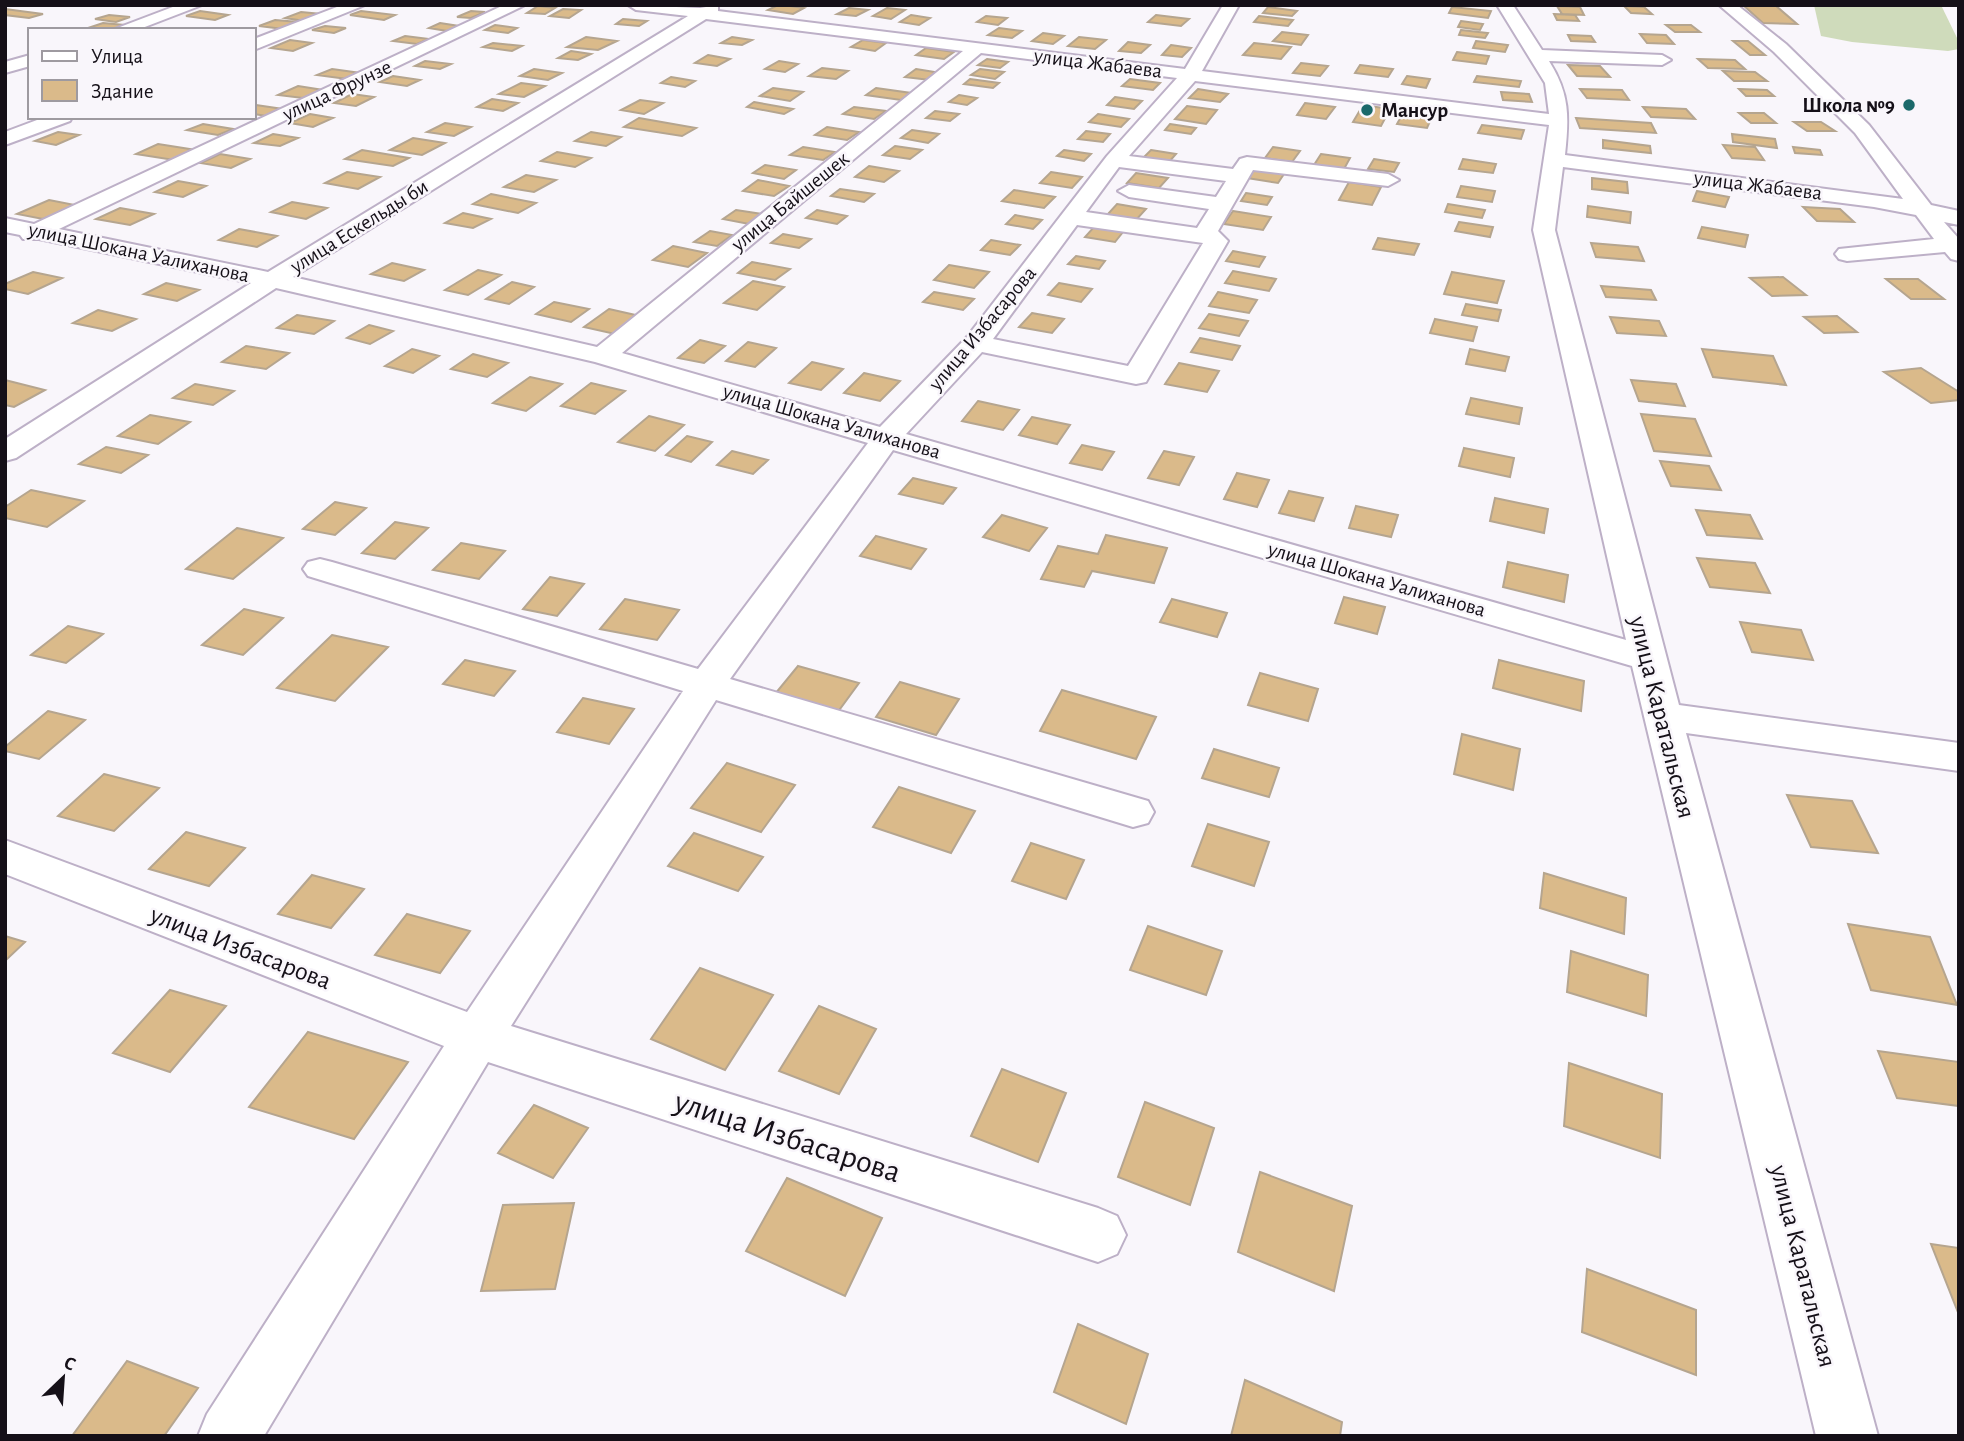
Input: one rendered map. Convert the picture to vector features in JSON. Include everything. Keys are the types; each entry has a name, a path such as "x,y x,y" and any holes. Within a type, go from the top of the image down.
{"street":[{"path":"126,28 194,5"},
{"path":"256,44 357,5"},
{"name":"улица Фрунзе","path":"5,246 517,5"},
{"name":"улица Жабаева","path":"636,5 711,9 979,47 1559,121"},
{"name":"улица Избасарова","path":"229,1436 477,1037 707,684 888,436 976,342 1071,217 1121,175 1191,75 1231,5"},
{"name":"улица Каратальская","path":"1505,5 1555,83 1559,121 1556,160 1544,230 1648,659 1847,1436"},
{"path":"1727,5 1780,48 1862,130 1955,249"},
{"name":"улица Ескельды би","path":"5,452 272,280 711,9"},
{"name":"улица Байшешек","path":"602,356 979,47"},
{"path":"1537,55 1661,60"},
{"path":"5,68 28,61"},
{"path":"5,139 58,119"},
{"name":"улица Жабаева","path":"1556,160 1874,200 1959,218"},
{"path":"976,342 1136,376 1216,242 1206,232 1247,163 1388,180"},
{"path":"1121,175 1240,176"},
{"path":"1121,175 1222,204"},
{"path":"1071,217 1211,237"},
{"name":"улица Шокана Уалиханова","path":"5,225 272,280 602,356 888,436 1648,659"},
{"path":"1847,254 1955,249"},
{"path":"320,569 1133,812"},
{"path":"1663,716 1959,757"},
{"name":"улица Избасарова","path":"5,856 477,1037 1098,1235"}],"green space":[{"path":"1814,5 1941,5 1959,42 1959,49 1948,51 1852,42 1821,36"}],"building":[{"path":"778,5 804,8 793,14 768,10"},
{"path":"1743,5 1775,5 1797,24 1763,23"},
{"path":"538,6 555,8 545,14 527,13"},
{"path":"1557,6 1580,7 1584,15 1562,14"},
{"path":"1624,6 1644,7 1652,14 1631,13"},
{"path":"1268,7 1297,11 1292,16 1263,13"},
{"path":"1452,7 1491,11 1488,18 1449,13"},
{"path":"849,8 868,10 856,16 837,14"},
{"path":"887,8 905,10 891,19 873,16"},
{"path":"5,9 43,14 29,18 5,15"},
{"path":"563,9 581,10 569,18 550,16"},
{"path":"200,11 228,15 215,20 186,16"},
{"path":"361,11 395,15 384,20 350,15"},
{"path":"471,11 485,12 471,18 457,17"},
{"path":"301,12 322,14 305,21 285,18"},
{"path":"1554,14 1575,15 1579,21 1557,20"},
{"path":"109,15 130,17 116,22 95,19"},
{"path":"911,15 930,18 919,25 900,22"},
{"path":"1156,15 1189,19 1181,26 1148,22"},
{"path":"986,16 1007,18 998,25 977,22"},
{"path":"1259,16 1293,20 1288,26 1254,22"},
{"path":"623,19 647,21 639,26 616,24"},
{"path":"275,20 299,22 283,29 259,26"},
{"path":"1461,21 1483,24 1480,30 1458,27"},
{"path":"103,23 125,25 117,28 88,28"},
{"path":"440,23 459,26 447,31 429,28"},
{"path":"495,25 517,28 508,33 485,30"},
{"path":"1666,25 1691,25 1700,32 1675,32"},
{"path":"325,26 346,28 334,33 312,30"},
{"path":"999,28 1022,31 1012,38 988,35"},
{"path":"1461,30 1488,33 1485,38 1459,35"},
{"path":"1282,32 1308,35 1301,45 1273,41"},
{"path":"1043,33 1064,36 1053,44 1032,41"},
{"path":"1640,34 1666,35 1674,44 1647,43"},
{"path":"1568,35 1591,36 1595,42 1571,41"},
{"path":"405,36 429,39 417,44 393,41"},
{"path":"586,37 617,41 598,50 567,47"},
{"path":"732,37 752,40 742,45 721,43"},
{"path":"1079,37 1106,40 1095,49 1068,46"},
{"path":"290,40 312,43 293,51 271,48"},
{"path":"863,40 886,43 875,51 851,47"},
{"path":"1476,41 1508,45 1505,52 1473,48"},
{"path":"1733,41 1748,41 1765,55 1750,55"},
{"path":"1128,42 1150,45 1141,53 1119,51"},
{"path":"493,43 522,46 512,51 483,47"},
{"path":"1254,43 1291,47 1281,59 1243,55"},
{"path":"1171,45 1191,48 1182,57 1162,55"},
{"path":"926,48 954,52 944,59 916,55"},
{"path":"571,51 591,54 578,60 558,58"},
{"path":"1457,52 1489,56 1486,64 1453,60"},
{"path":"708,55 730,59 717,66 695,63"},
{"path":"987,59 1008,62 1000,68 978,65"},
{"path":"1698,59 1735,60 1745,69 1708,68"},
{"path":"425,61 451,64 440,69 415,66"},
{"path":"779,61 798,64 785,72 765,69"},
{"path":"1301,63 1328,66 1320,76 1293,73"},
{"path":"1360,65 1393,69 1388,77 1355,73"},
{"path":"1568,65 1600,66 1610,77 1577,76"},
{"path":"822,68 848,71 836,79 809,76"},
{"path":"332,69 361,73 347,79 317,75"},
{"path":"534,69 562,73 548,80 520,76"},
{"path":"916,69 941,73 930,80 905,77"},
{"path":"980,69 1004,72 995,79 971,75"},
{"path":"1723,71 1755,72 1767,81 1734,81"},
{"path":"393,76 420,80 407,86 380,82"},
{"path":"1407,76 1430,79 1426,88 1402,84"},
{"path":"1477,76 1521,81 1519,87 1474,82"},
{"path":"671,77 695,81 685,87 661,83"},
{"path":"970,79 999,83 993,88 964,84"},
{"path":"1130,79 1160,83 1153,90 1122,86"},
{"path":"521,83 545,86 524,97 499,94"},
{"path":"298,86 323,90 303,98 278,95"},
{"path":"773,88 803,92 790,101 760,96"},
{"path":"876,88 911,93 901,100 866,95"},
{"path":"1198,89 1228,94 1220,102 1189,98"},
{"path":"1580,89 1622,90 1629,100 1587,98"},
{"path":"1739,89 1767,90 1774,96 1746,96"},
{"path":"1501,92 1529,94 1532,102 1503,100"},
{"path":"352,94 374,97 356,106 334,103"},
{"path":"959,95 977,98 967,105 949,102"},
{"path":"1115,97 1142,101 1134,109 1107,105"},
{"path":"492,99 518,103 503,111 477,107"},
{"path":"640,100 663,103 644,114 621,110"},
{"path":"754,102 793,109 784,114 747,107"},
{"path":"1305,103 1335,107 1326,119 1297,115"},
{"path":"256,105 283,109 266,116 256,114"},
{"path":"1363,105 1390,109 1381,126 1353,122"},
{"path":"1187,106 1217,110 1206,124 1175,119"},
{"path":"854,107 886,111 874,119 843,114"},
{"path":"1643,107 1686,109 1695,119 1651,117"},
{"path":"935,111 959,114 950,121 926,118"},
{"path":"1739,113 1764,113 1776,123 1751,123"},
{"path":"310,114 333,118 313,127 290,123"},
{"path":"1098,114 1129,119 1121,127 1089,122"},
{"path":"1402,115 1431,119 1427,128 1397,124"},
{"path":"639,118 696,128 682,136 624,127"},
{"path":"1576,118 1651,123 1656,133 1580,128"},
{"path":"1794,122 1821,122 1835,131 1807,131"},
{"path":"445,123 471,127 454,136 427,132"},
{"path":"203,124 233,129 218,135 187,130"},
{"path":"1170,124 1196,128 1191,134 1165,130"},
{"path":"1482,125 1524,130 1521,139 1478,133"},
{"path":"827,127 859,132 847,140 815,135"},
{"path":"912,130 939,134 928,143 901,138"},
{"path":"1086,131 1110,134 1103,142 1078,139"},
{"path":"58,132 79,135 56,145 35,141"},
{"path":"591,132 621,137 606,146 575,141"},
{"path":"273,134 298,138 280,146 254,143"},
{"path":"1732,134 1775,139 1777,148 1733,142"},
{"path":"413,138 445,143 422,155 390,150"},
{"path":"1603,140 1650,146 1651,153 1603,148"},
{"path":"158,144 196,150 174,160 136,154"},
{"path":"1723,145 1755,147 1764,160 1732,158"},
{"path":"895,146 922,150 910,159 883,155"},
{"path":"803,147 835,152 823,160 790,155"},
{"path":"1273,147 1300,151 1292,162 1265,158"},
{"path":"1793,147 1820,150 1822,155 1795,153"},
{"path":"362,150 409,158 393,166 345,159"},
{"path":"1064,150 1091,154 1084,161 1057,156"},
{"path":"1151,150 1176,154 1169,162 1143,158"},
{"path":"557,152 591,158 575,167 541,161"},
{"path":"220,154 250,159 231,168 201,163"},
{"path":"1321,154 1350,158 1344,169 1314,165"},
{"path":"1374,159 1399,163 1394,172 1368,169"},
{"path":"1463,159 1496,164 1493,173 1459,169"},
{"path":"765,165 796,170 784,179 753,173"},
{"path":"869,166 899,171 884,182 855,177"},
{"path":"1254,169 1284,174 1278,183 1247,178"},
{"path":"347,172 380,177 358,189 325,183"},
{"path":"1051,172 1082,177 1072,188 1040,183"},
{"path":"1136,173 1168,178 1159,188 1127,183"},
{"path":"526,175 556,180 534,192 504,187"},
{"path":"1592,178 1627,182 1628,193 1592,189"},
{"path":"758,180 789,186 774,196 743,191"},
{"path":"178,181 206,186 183,197 155,192"},
{"path":"1349,182 1381,187 1372,205 1339,200"},
{"path":"1461,186 1495,191 1492,202 1457,197"},
{"path":"840,189 874,194 864,202 831,196"},
{"path":"1014,190 1055,197 1044,208 1002,201"},
{"path":"1697,191 1729,197 1725,207 1693,201"},
{"path":"1246,193 1272,197 1267,205 1241,201"},
{"path":"491,194 536,203 518,213 473,204"},
{"path":"49,200 75,205 43,219 17,214"},
{"path":"292,202 327,208 306,219 271,212"},
{"path":"1117,204 1146,209 1136,220 1107,215"},
{"path":"1448,204 1485,210 1482,218 1445,212"},
{"path":"1588,206 1631,212 1630,223 1587,217"},
{"path":"1803,207 1840,209 1854,222 1817,221"},
{"path":"120,208 154,214 130,225 96,219"},
{"path":"736,210 762,214 749,224 723,219"},
{"path":"817,210 847,216 837,224 806,218"},
{"path":"1233,211 1271,217 1263,230 1224,224"},
{"path":"463,213 491,219 473,228 445,223"},
{"path":"1015,215 1042,220 1033,229 1006,224"},
{"path":"1459,222 1493,227 1490,237 1455,231"},
{"path":"1094,227 1123,232 1115,242 1085,237"},
{"path":"1702,227 1748,235 1745,247 1698,238"},
{"path":"239,229 277,236 257,247 219,240"},
{"path":"710,231 732,235 717,246 694,242"},
{"path":"783,234 811,239 799,248 771,243"},
{"path":"1378,238 1419,244 1414,255 1373,249"},
{"path":"991,240 1020,245 1010,255 981,250"},
{"path":"1591,243 1638,247 1644,261 1596,257"},
{"path":"673,246 707,253 688,267 653,260"},
{"path":"1233,251 1265,257 1259,267 1226,261"},
{"path":"1076,256 1105,261 1099,269 1068,264"},
{"path":"752,262 790,269 775,280 738,273"},
{"path":"392,263 424,270 404,281 371,274"},
{"path":"949,265 989,272 974,288 934,280"},
{"path":"478,270 501,275 468,295 445,290"},
{"path":"1233,271 1276,279 1269,291 1225,283"},
{"path":"33,272 62,278 28,294 5,289 5,284"},
{"path":"1452,272 1504,281 1497,303 1444,294"},
{"path":"1783,277 1806,295 1772,296 1750,278"},
{"path":"1886,279 1918,279 1944,299 1911,299"},
{"path":"753,281 784,287 757,310 724,303"},
{"path":"512,282 534,287 509,304 486,299"},
{"path":"166,283 199,290 177,301 144,294"},
{"path":"1059,283 1092,289 1081,302 1048,295"},
{"path":"1601,286 1651,290 1656,300 1606,297"},
{"path":"934,292 974,299 963,310 923,302"},
{"path":"1218,292 1257,300 1249,313 1209,306"},
{"path":"554,302 589,309 571,322 536,314"},
{"path":"1466,304 1501,310 1498,321 1462,315"},
{"path":"609,309 640,316 615,334 584,327"},
{"path":"98,310 136,319 112,331 73,323"},
{"path":"1032,313 1064,319 1052,333 1019,327"},
{"path":"1209,314 1248,321 1239,336 1199,328"},
{"path":"297,315 334,321 314,334 277,328"},
{"path":"1837,316 1857,332 1824,333 1804,317"},
{"path":"1610,317 1659,321 1666,336 1617,333"},
{"path":"1435,319 1477,327 1473,341 1430,333"},
{"path":"369,325 393,331 370,344 347,338"},
{"path":"1200,338 1240,346 1232,360 1191,352"},
{"path":"700,340 725,346 704,363 678,358"},
{"path":"748,342 776,348 755,367 726,361"},
{"path":"246,346 289,353 266,369 222,362"},
{"path":"412,349 439,356 413,373 385,366"},
{"path":"1470,349 1509,357 1505,371 1466,364"},
{"path":"1702,349 1773,356 1786,385 1713,377"},
{"path":"473,354 508,363 487,377 451,369"},
{"path":"812,362 843,369 821,390 789,383"},
{"path":"1179,363 1219,371 1207,392 1165,384"},
{"path":"1921,368 1959,392 1959,400 1931,403 1884,372"},
{"path":"864,373 900,381 880,401 844,393"},
{"path":"530,377 562,384 526,411 493,403"},
{"path":"5,380 45,390 14,407 5,405"},
{"path":"1631,380 1676,384 1685,406 1639,401"},
{"path":"591,383 625,391 595,414 561,406"},
{"path":"195,384 234,391 213,405 173,398"},
{"path":"1471,398 1522,408 1519,424 1466,414"},
{"path":"978,401 1019,410 1003,430 962,421"},
{"path":"1641,414 1695,419 1711,456 1654,451"},
{"path":"150,415 190,422 158,444 118,436"},
{"path":"649,416 684,425 655,451 618,442"},
{"path":"1032,417 1070,425 1057,444 1019,435"},
{"path":"687,436 712,442 691,462 666,455"},
{"path":"1082,445 1114,452 1102,470 1070,463"},
{"path":"106,447 148,455 121,473 79,464"},
{"path":"1464,448 1514,458 1510,477 1459,466"},
{"path":"732,451 768,460 753,474 717,465"},
{"path":"1164,451 1194,457 1179,485 1148,478"},
{"path":"1660,461 1709,466 1721,490 1671,486"},
{"path":"1237,473 1269,480 1257,507 1224,499"},
{"path":"913,478 956,488 943,504 899,494"},
{"path":"31,490 84,501 47,527 5,518 5,507"},
{"path":"1289,491 1323,498 1314,521 1279,513"},
{"path":"1495,498 1548,509 1544,533 1490,521"},
{"path":"335,502 366,508 335,535 303,529"},
{"path":"1356,506 1398,515 1391,537 1349,528"},
{"path":"1696,510 1750,515 1762,539 1707,535"},
{"path":"1002,515 1047,528 1029,551 983,537"},
{"path":"395,522 428,528 395,559 362,553"},
{"path":"237,528 283,538 233,579 186,569"},
{"path":"1106,535 1167,548 1154,583 1092,571 1084,587 1041,579 1058,546 1098,554"},
{"path":"876,536 926,549 911,569 860,556"},
{"path":"461,543 505,551 479,579 433,570"},
{"path":"1697,558 1755,563 1770,593 1710,587"},
{"path":"1508,562 1568,575 1564,602 1503,587"},
{"path":"550,577 584,584 557,616 523,609"},
{"path":"1344,597 1385,607 1377,634 1335,623"},
{"path":"625,599 679,610 657,640 600,629"},
{"path":"1172,599 1227,613 1217,637 1160,622"},
{"path":"244,609 283,618 243,655 202,645"},
{"path":"1740,622 1801,630 1813,660 1752,652"},
{"path":"68,626 103,634 66,663 31,655"},
{"path":"332,635 388,647 335,701 277,688"},
{"path":"465,660 515,671 494,696 443,684"},
{"path":"1499,660 1584,681 1581,711 1493,688"},
{"path":"798,666 859,683 837,713 775,694"},
{"path":"1260,673 1318,689 1308,721 1248,705"},
{"path":"900,682 959,699 936,735 876,717"},
{"path":"1062,690 1156,717 1136,759 1040,731"},
{"path":"583,698 634,709 609,744 557,732"},
{"path":"48,711 85,720 39,759 5,751 5,747"},
{"path":"1462,734 1520,749 1513,790 1454,774"},
{"path":"1214,749 1279,768 1269,797 1202,778"},
{"path":"727,763 795,785 761,832 691,808"},
{"path":"104,774 159,788 114,831 58,816"},
{"path":"899,787 975,811 951,853 873,827"},
{"path":"1787,795 1852,801 1878,853 1811,847"},
{"path":"1208,824 1269,842 1254,886 1192,866"},
{"path":"186,832 245,848 209,886 149,869"},
{"path":"694,833 763,857 738,891 668,866"},
{"path":"1031,843 1084,860 1066,899 1012,881"},
{"path":"1544,873 1626,898 1624,934 1540,908"},
{"path":"312,875 364,889 331,928 278,914"},
{"path":"407,914 470,931 440,973 375,955"},
{"path":"1848,924 1930,937 1957,1005 1871,990"},
{"path":"1148,926 1222,951 1206,995 1130,970"},
{"path":"5,936 25,942 5,961"},
{"path":"1571,951 1648,975 1646,1016 1567,992"},
{"path":"700,968 773,995 725,1070 651,1039"},
{"path":"170,990 226,1006 170,1072 113,1053"},
{"path":"819,1006 876,1029 839,1094 779,1071"},
{"path":"308,1032 408,1062 354,1139 249,1107"},
{"path":"1878,1051 1959,1062 1959,1106 1897,1098"},
{"path":"1569,1063 1662,1094 1660,1158 1564,1126"},
{"path":"1002,1069 1066,1093 1038,1162 971,1136"},
{"path":"1145,1102 1214,1128 1190,1205 1118,1177"},
{"path":"534,1105 588,1128 553,1178 498,1153"},
{"path":"1260,1172 1352,1206 1334,1291 1238,1252"},
{"path":"787,1178 882,1218 845,1296 746,1251"},
{"path":"574,1203 555,1289 481,1291 503,1205"},
{"path":"1931,1244 1959,1248 1959,1315"},
{"path":"1587,1269 1696,1310 1696,1375 1582,1332"},
{"path":"1078,1324 1148,1354 1126,1424 1054,1392"},
{"path":"127,1361 198,1388 164,1436 72,1436"},
{"path":"1245,1380 1342,1422 1340,1436 1231,1436"}],"place":[{"name":"Школа №9","path":"1909,105"},
{"name":"Мансур","path":"1367,110"}]}
